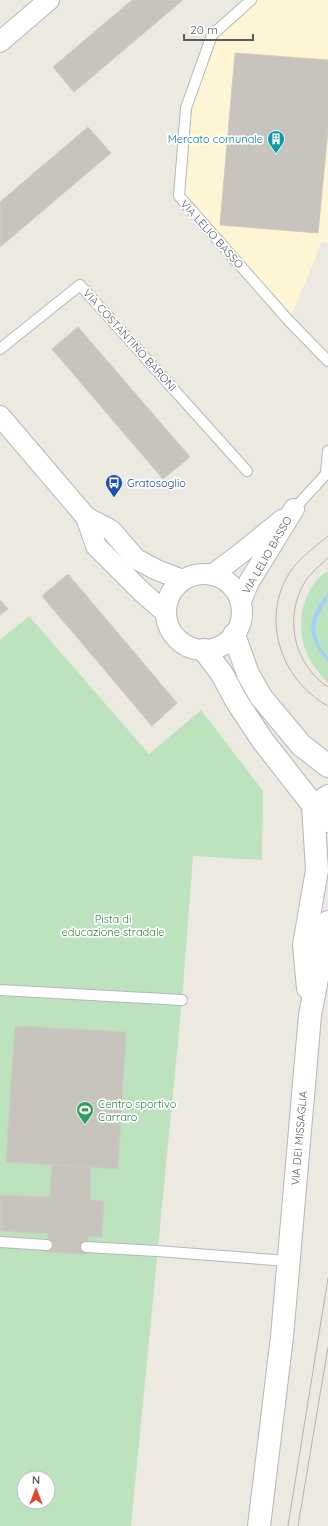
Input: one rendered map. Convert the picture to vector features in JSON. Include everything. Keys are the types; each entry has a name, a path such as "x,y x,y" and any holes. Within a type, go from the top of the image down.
{"street":[{"path":"0,42 49,0"},
{"path":"0,416 86,517 96,546 142,592 166,613"},
{"name":"VIA LELIO BASSO","path":"212,575 294,509"},
{"name":"VIA LELIO BASSO","path":"241,601 250,582 294,509"},
{"path":"86,517 111,530 136,559 157,570 183,580"},
{"path":"197,574 212,575 229,583 235,590 241,601 242,619 234,635 223,646 214,649 195,649 186,646 175,637 168,625 166,613 167,602 171,593 183,580 197,574"},
{"path":"234,635 248,674 260,696 301,745 328,766"},
{"path":"204,650 222,674 237,702 264,741 320,800 328,822"},
{"name":"VIA DEI MISSAGLIA","path":"310,1015 304,945 317,870 320,800"},
{"name":"VIA DEI MISSAGLIA","path":"259,1526 282,1337 310,1015 328,922"}],"lane":[{"name":"VIA LELIO BASSO","path":"251,0 212,35 186,108 178,196 289,321 328,361"},
{"name":"VIA COSTANTINO BARONI","path":"0,349 80,285 247,471"},
{"name":"VIA LELIO BASSO","path":"294,509 326,474 328,451"},
{"path":"0,990 182,1000"},
{"path":"0,1242 47,1245"},
{"path":"86,1247 288,1261"}],"shaded area":[{"path":"251,0 328,0 328,243 322,242 289,321 179,196 186,108 212,35"}],"green space":[{"path":"328,571 328,683 308,656 304,646 301,623 305,601 310,591 317,580"},
{"name":"Centro sportivo Carraro","path":"29,616 149,754 201,710 263,791 262,860 193,856 182,1000 131,1526 0,1526 0,640"}],"water":[{"path":"328,593 327,600 318,616 315,629 317,640 328,657 328,662 319,650 313,637 312,623 313,615"}],"building":[{"path":"132,0 183,0 74,92 53,67"},
{"name":"Mercato comunale","path":"235,53 328,60 328,130 318,233 220,225"},
{"path":"88,127 111,153 0,247 0,202"},
{"path":"78,327 190,457 163,479 52,349"},
{"path":"68,574 177,703 152,726 42,596"},
{"path":"0,600 8,609 0,615"},
{"path":"15,1026 126,1032 118,1169 6,1162"},
{"path":"52,1165 91,1167 90,1200 104,1201 102,1237 88,1236 86,1254 45,1252 48,1234 0,1231 0,1195 50,1197"}],"tram line":[{"path":"328,536 305,555 292,569 282,587 277,607 276,626 280,645 287,664 297,680 311,695 328,706"},
{"path":"328,558 313,571 306,580 299,594 295,609 294,624 295,638 300,653 307,666 316,677 328,687"},
{"path":"288,1526 328,1278"},
{"path":"298,1526 328,1347"}],"place":[{"name":"Mercato comunale","path":"276,154"},
{"name":"Gratosoglio","path":"114,498"},
{"name":"Centro sportivo Carraro","path":"85,1125"}],"park label":[{"name":"Pista di educazione stradale","path":"113,925"}]}
